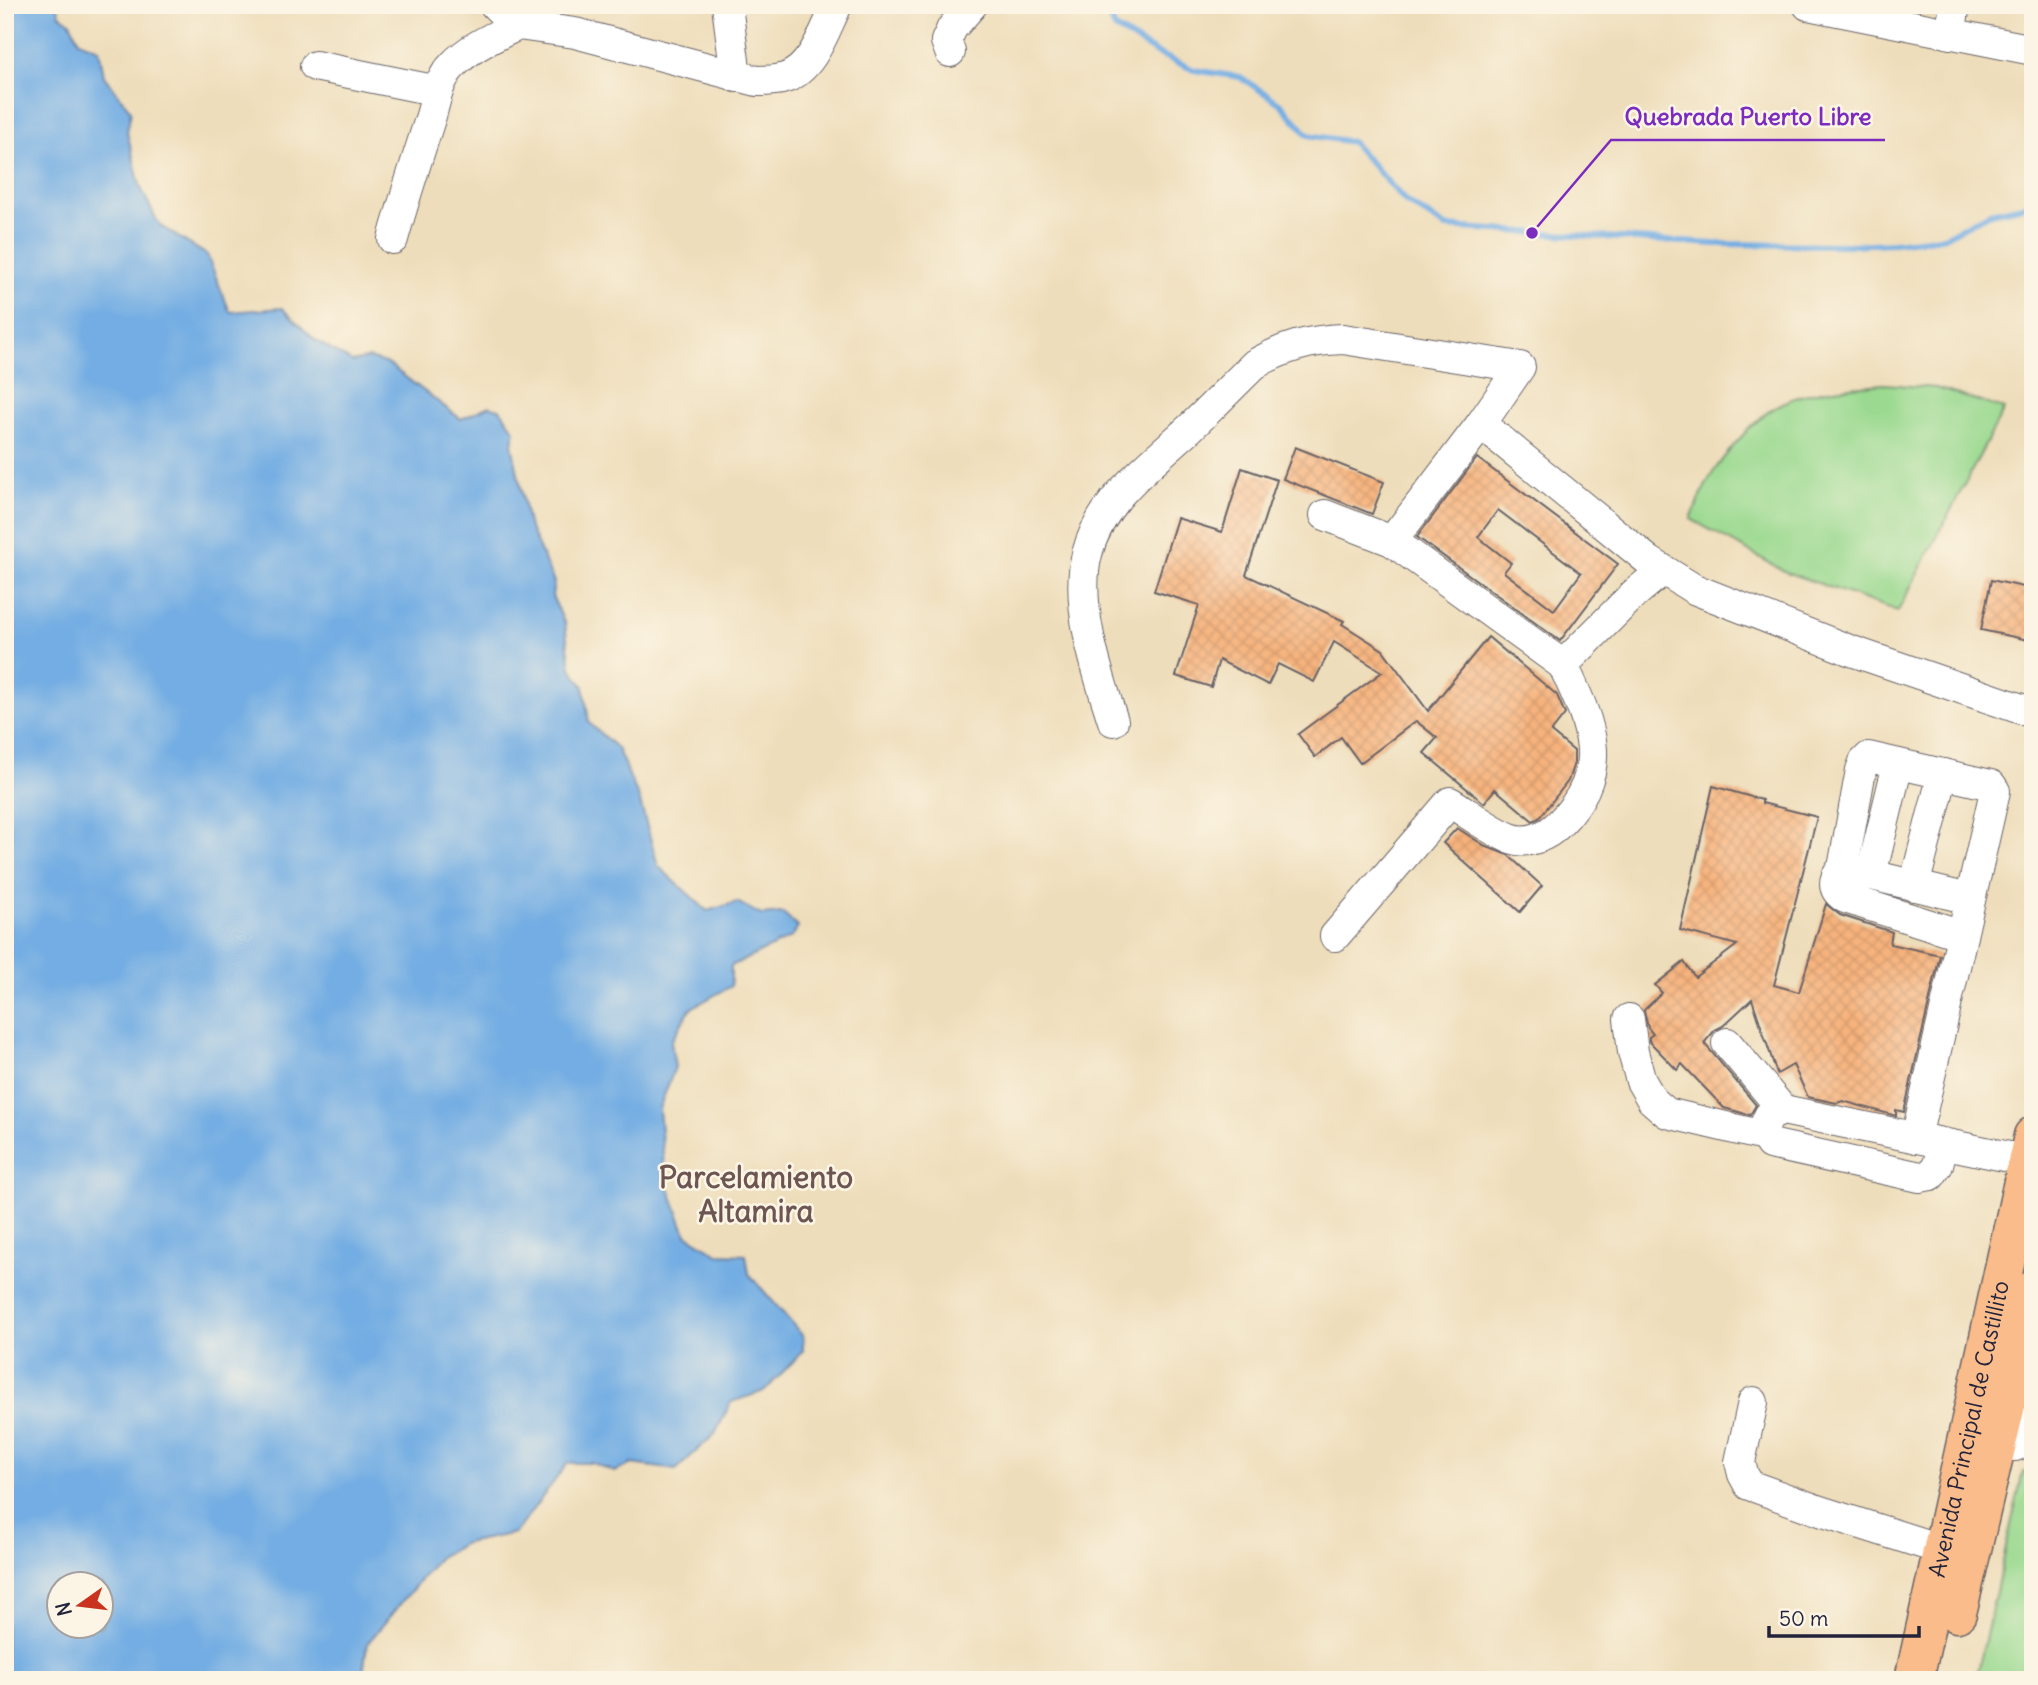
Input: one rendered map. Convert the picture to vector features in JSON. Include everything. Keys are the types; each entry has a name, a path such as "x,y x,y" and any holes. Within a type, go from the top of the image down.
{"main road":[{"name":"Avenida Principal de Castillito","path":"1941,1680 1956,1555 2031,1153"},
{"name":"Avenida Principal de Castillito","path":"1914,1680 1995,1445 2033,1290"}],"street":[{"path":"495,5 518,25"},
{"path":"727,5 736,78"},
{"path":"393,239 438,90 445,75 463,56 493,37 518,25 573,19 663,55 757,82 776,80 798,71 811,55 837,5"},
{"path":"950,52 946,41 952,28 972,5"},
{"path":"1808,5 1952,19 2033,50"},
{"path":"315,66 438,90"},
{"path":"1113,722 1086,620 1083,587 1086,556 1094,530 1107,509 1128,485 1255,365 1275,353 1299,344 1315,340 1343,339 1521,367 1391,541"},
{"path":"1481,424 1649,561 1694,589 1849,650 2033,713"},
{"path":"1325,515 1391,541 1563,665 1583,709 1593,761 1589,781 1564,820 1539,838 1511,839 1450,802 1335,936"},
{"path":"1563,665 1634,594 1663,570"},
{"path":"1857,872 1898,764 1991,785 1995,791 1962,935 1929,1140 1938,1165 1931,1175 1920,1177 1770,1144 1764,1136 1763,1127 1769,1116 1783,1110 1929,1140 2031,1153"},
{"path":"1914,886 1943,774"},
{"path":"1962,935 1845,898 1838,894 1834,886 1836,875 1857,872 1969,899"},
{"path":"1629,1019 1633,1052 1641,1081 1652,1100 1667,1113 1764,1136"},
{"path":"1727,1043 1783,1110"},
{"path":"1753,1402 1740,1462 1749,1485 1956,1555"},
{"path":"1995,1445 2014,1446 2022,1443 2033,1415"}],"green space":[{"path":"1884,384 1936,388 2004,409 1898,611 1786,572 1691,519 1707,482 1721,461 1745,432 1773,409 1795,398 1819,391"},
{"path":"2023,1472 2033,1475 2033,1680 1976,1680"}],"water":[{"path":"5,5 58,5 59,14 70,22 79,41 99,49 104,76 131,111 127,132 140,186 156,219 162,227 207,255 230,312 282,308 315,340 352,362 369,358 388,364 461,419 489,406 500,409 515,431 512,444 528,524 554,582 552,596 565,624 571,668 584,687 589,723 617,748 639,798 658,866 707,911 737,902 761,915 782,913 798,927 792,937 731,966 731,986 690,1009 671,1042 675,1067 659,1109 665,1177 686,1234 718,1254 746,1255 749,1274 803,1336 803,1351 765,1391 731,1402 715,1434 676,1470 632,1464 614,1472 593,1463 568,1463 515,1533 465,1543 439,1557 367,1644 363,1674 355,1680 5,1680"}],"building":[{"path":"1295,447 1384,482 1372,514 1283,479"},
{"path":"1477,458 1618,564 1560,641 1417,537","holes":["1498,510 1581,573 1554,610 1504,572 1511,563 1478,537"]},
{"path":"1242,468 1277,480 1246,575 1344,621 1342,624 1383,650 1428,711 1488,637 1557,695 1565,714 1551,732 1574,751 1574,763 1568,781 1539,818 1533,821 1495,789 1484,803 1424,753 1437,738 1416,721 1360,763 1341,737 1315,757 1298,734 1382,672 1334,642 1314,682 1278,664 1268,685 1219,660 1211,687 1176,676 1199,605 1154,591 1177,518 1222,532"},
{"path":"1991,580 2033,589 2033,641 1981,630"},
{"path":"1713,786 1762,800 1762,803 1817,817 1774,985 1799,992 1826,904 1840,915 1892,932 1890,944 1940,955 1904,1112 1896,1110 1896,1116 1843,1101 1837,1103 1808,1097 1793,1065 1777,1074 1752,999 1715,1030 1704,1043 1756,1105 1750,1115 1724,1108 1682,1064 1677,1070 1649,1041 1653,1034 1648,1028 1644,1010 1662,993 1655,985 1684,962 1695,977 1737,945 1680,930"},
{"path":"1457,828 1487,847 1508,855 1542,886 1520,912 1443,843"}],"waterway":[{"path":"1103,5 1115,28 1157,53 1194,70 1240,77 1281,104 1308,135 1352,142 1406,202 1446,227 1714,244 1849,245 1944,237 1990,213 2033,204"}],"place":[{"name":"Quebrada Puerto Libre","path":"1532,233"}],"district":[{"name":"Parcelamiento Altamira","path":"756,1195"}]}
